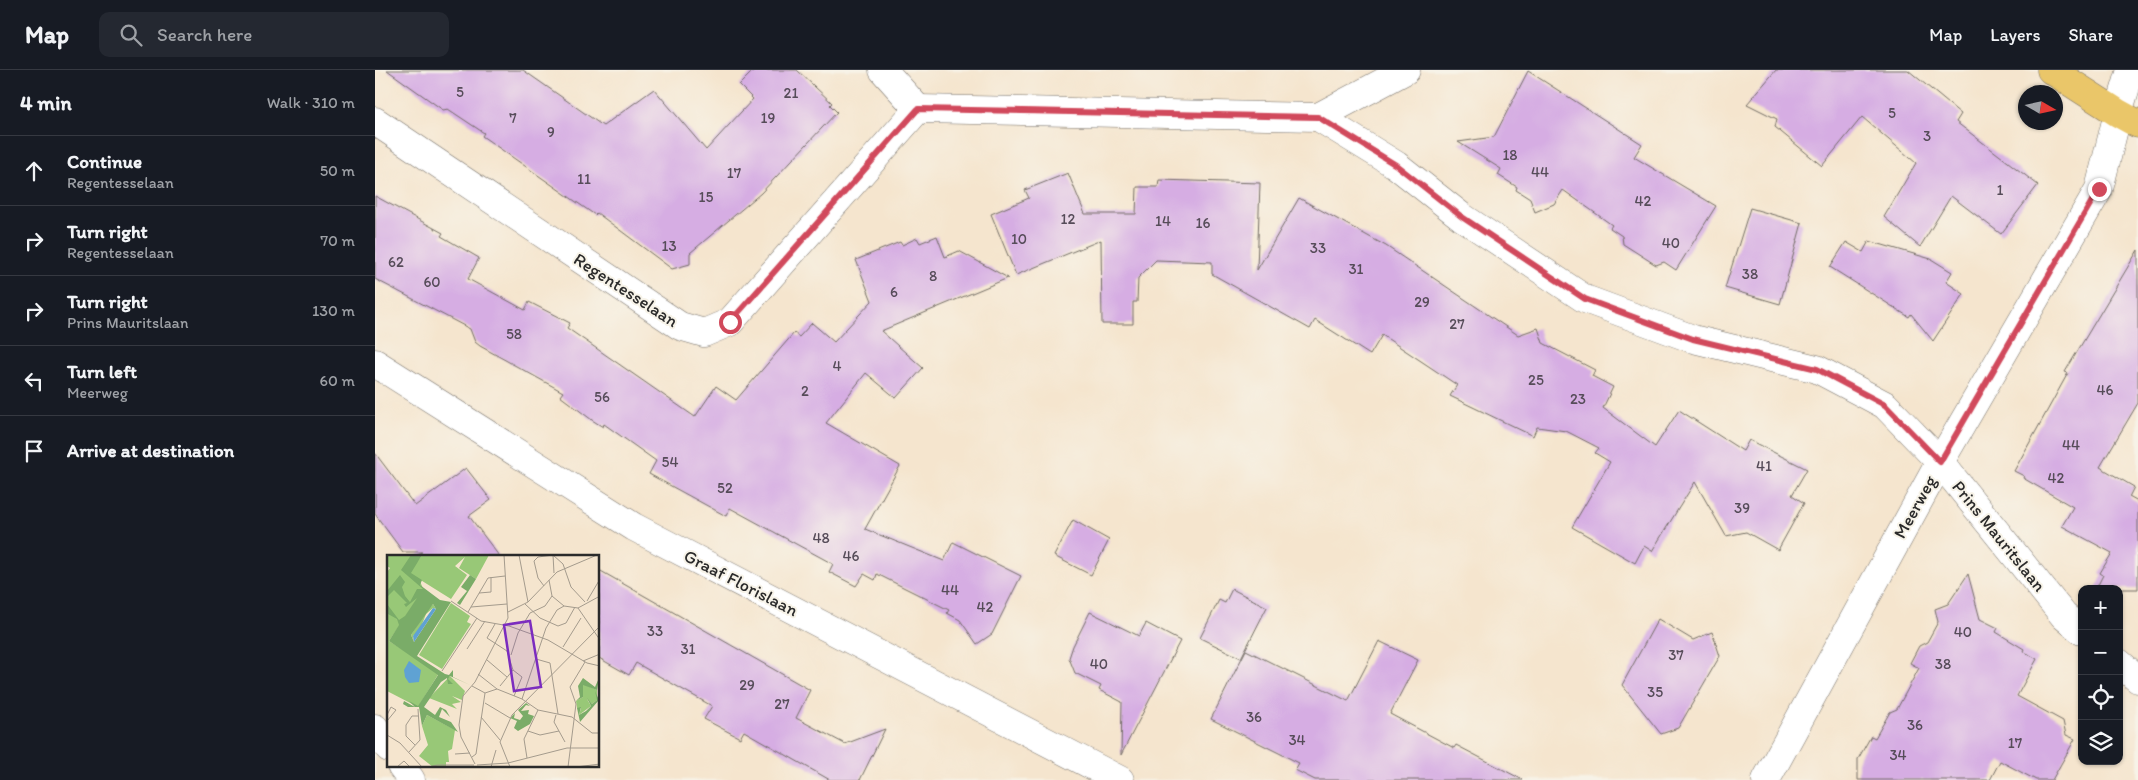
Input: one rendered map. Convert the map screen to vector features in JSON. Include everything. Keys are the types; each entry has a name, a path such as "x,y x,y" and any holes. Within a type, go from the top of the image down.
{"main road":[{"path":"2051,70 2128,118"}],"street":[{"path":"883,70 918,109 1318,117 1406,70"},
{"name":"Meerweg","path":"1767,780 1940,462 2099,189 2128,118 2131,70"},
{"name":"Regentesselaan","path":"375,121 679,326 705,333 730,322 918,109"},
{"name":"Prins Mauritslaan","path":"1318,117 1396,165 1462,217 1585,299 1693,339 1817,369 1885,405 1940,462 2064,616 2081,630"},
{"name":"Graaf Florislaan","path":"375,363 634,528 1113,778"},
{"path":"2123,666 2138,679"},
{"path":"375,728 387,745"},
{"path":"402,768 411,780"}],"building":[{"path":"387,70 523,70 603,126 654,89 706,150 753,99 739,85 754,70 797,70 832,103 830,105 837,112 761,193 690,253 690,264 672,269 597,213 595,215 482,136 484,133 448,109 443,110"},
{"path":"1776,70 1908,70 1961,114 1956,122 2038,185 2001,234 1951,196 1920,247 1884,217 1916,163 1862,117 1822,166 1775,127 1777,119 1747,104"},
{"path":"1528,71 1642,144 1634,157 1716,206 1676,270 1664,262 1656,265 1623,244 1622,236 1610,228 1612,225 1563,190 1554,204 1535,212 1530,199 1516,190 1517,187 1498,175 1501,169 1458,142 1494,137"},
{"path":"1068,173 1085,214 1136,214 1137,187 1158,187 1159,180 1260,183 1257,270 1299,198 1386,246 1518,335 1538,328 1543,343 1595,370 1592,376 1613,387 1603,408 1655,447 1679,410 1743,451 1749,440 1807,469 1792,495 1804,503 1778,550 1746,532 1726,536 1695,482 1652,551 1644,546 1635,563 1572,527 1610,462 1595,453 1599,448 1566,431 1537,427 1533,436 1450,396 1457,385 1382,335 1370,355 1315,320 1310,329 1212,274 1212,262 1156,260 1138,278 1137,302 1133,302 1133,324 1102,324 1101,240 1016,275 991,214 1029,198 1025,190"},
{"path":"375,196 443,233 441,236 479,258 468,279 525,310 529,302 570,323 567,328 695,417 716,386 736,400 794,333 799,337 812,323 834,342 872,301 856,260 900,242 902,245 917,238 920,243 937,236 945,257 959,251 1008,278 881,331 923,368 896,398 866,373 826,423 900,466 865,529 944,561 953,542 1021,576 992,634 977,644 960,620 947,613 949,610 877,574 875,580 864,574 856,586 829,572 833,564 730,508 726,516 649,474 656,461 604,424 603,427 592,420 560,396 563,392 480,346 475,342 470,329 375,279"},
{"path":"1750,208 1802,223 1780,304 1725,288"},
{"path":"1869,241 1931,259 1952,272 1946,282 1964,294 1933,341 1911,314 1909,317 1830,267 1846,242 1863,252"},
{"path":"2138,250 2138,403 2100,467 2134,487 2129,497 2138,502 2138,589 2123,589 2123,585 2098,585 2103,575 2100,573 2112,553 2062,526 2073,507 2014,471 2068,373 2065,372"},
{"path":"375,453 415,506 466,468 491,500 469,516 498,555 418,555 422,552 403,552 375,514"},
{"path":"1073,520 1109,540 1091,575 1054,556"},
{"path":"600,571 810,690 796,718 845,744 885,729 860,780 830,780 744,731 740,738 704,719 712,706 636,663 629,675 600,659"},
{"path":"1968,574 1980,619 1998,628 1996,632 2037,659 2017,696 2063,721 2066,735 2075,739 2052,780 2036,780 2000,761 1990,780 1858,780 1858,759 1871,736 1875,738 1890,712 1897,709 1919,668 1910,663 1919,646 1927,642 1938,622 1935,609 1948,604"},
{"path":"1232,589 1267,607 1241,658 1200,638 1219,600 1225,603"},
{"path":"1090,612 1139,636 1146,623 1180,641 1121,755 1122,702 1099,690 1101,686 1075,673 1069,658"},
{"path":"1658,619 1693,640 1712,632 1720,656 1678,728 1661,734 1622,685"},
{"path":"1379,641 1418,660 1390,714 1454,748 1456,745 1523,780 1315,780 1295,770 1299,763 1211,719 1246,650 1348,701"}],"route":[{"path":"730,322 918,109 1318,117 1396,165 1462,217 1585,299 1693,339 1817,369 1885,405 1940,462 2099,189"}]}
